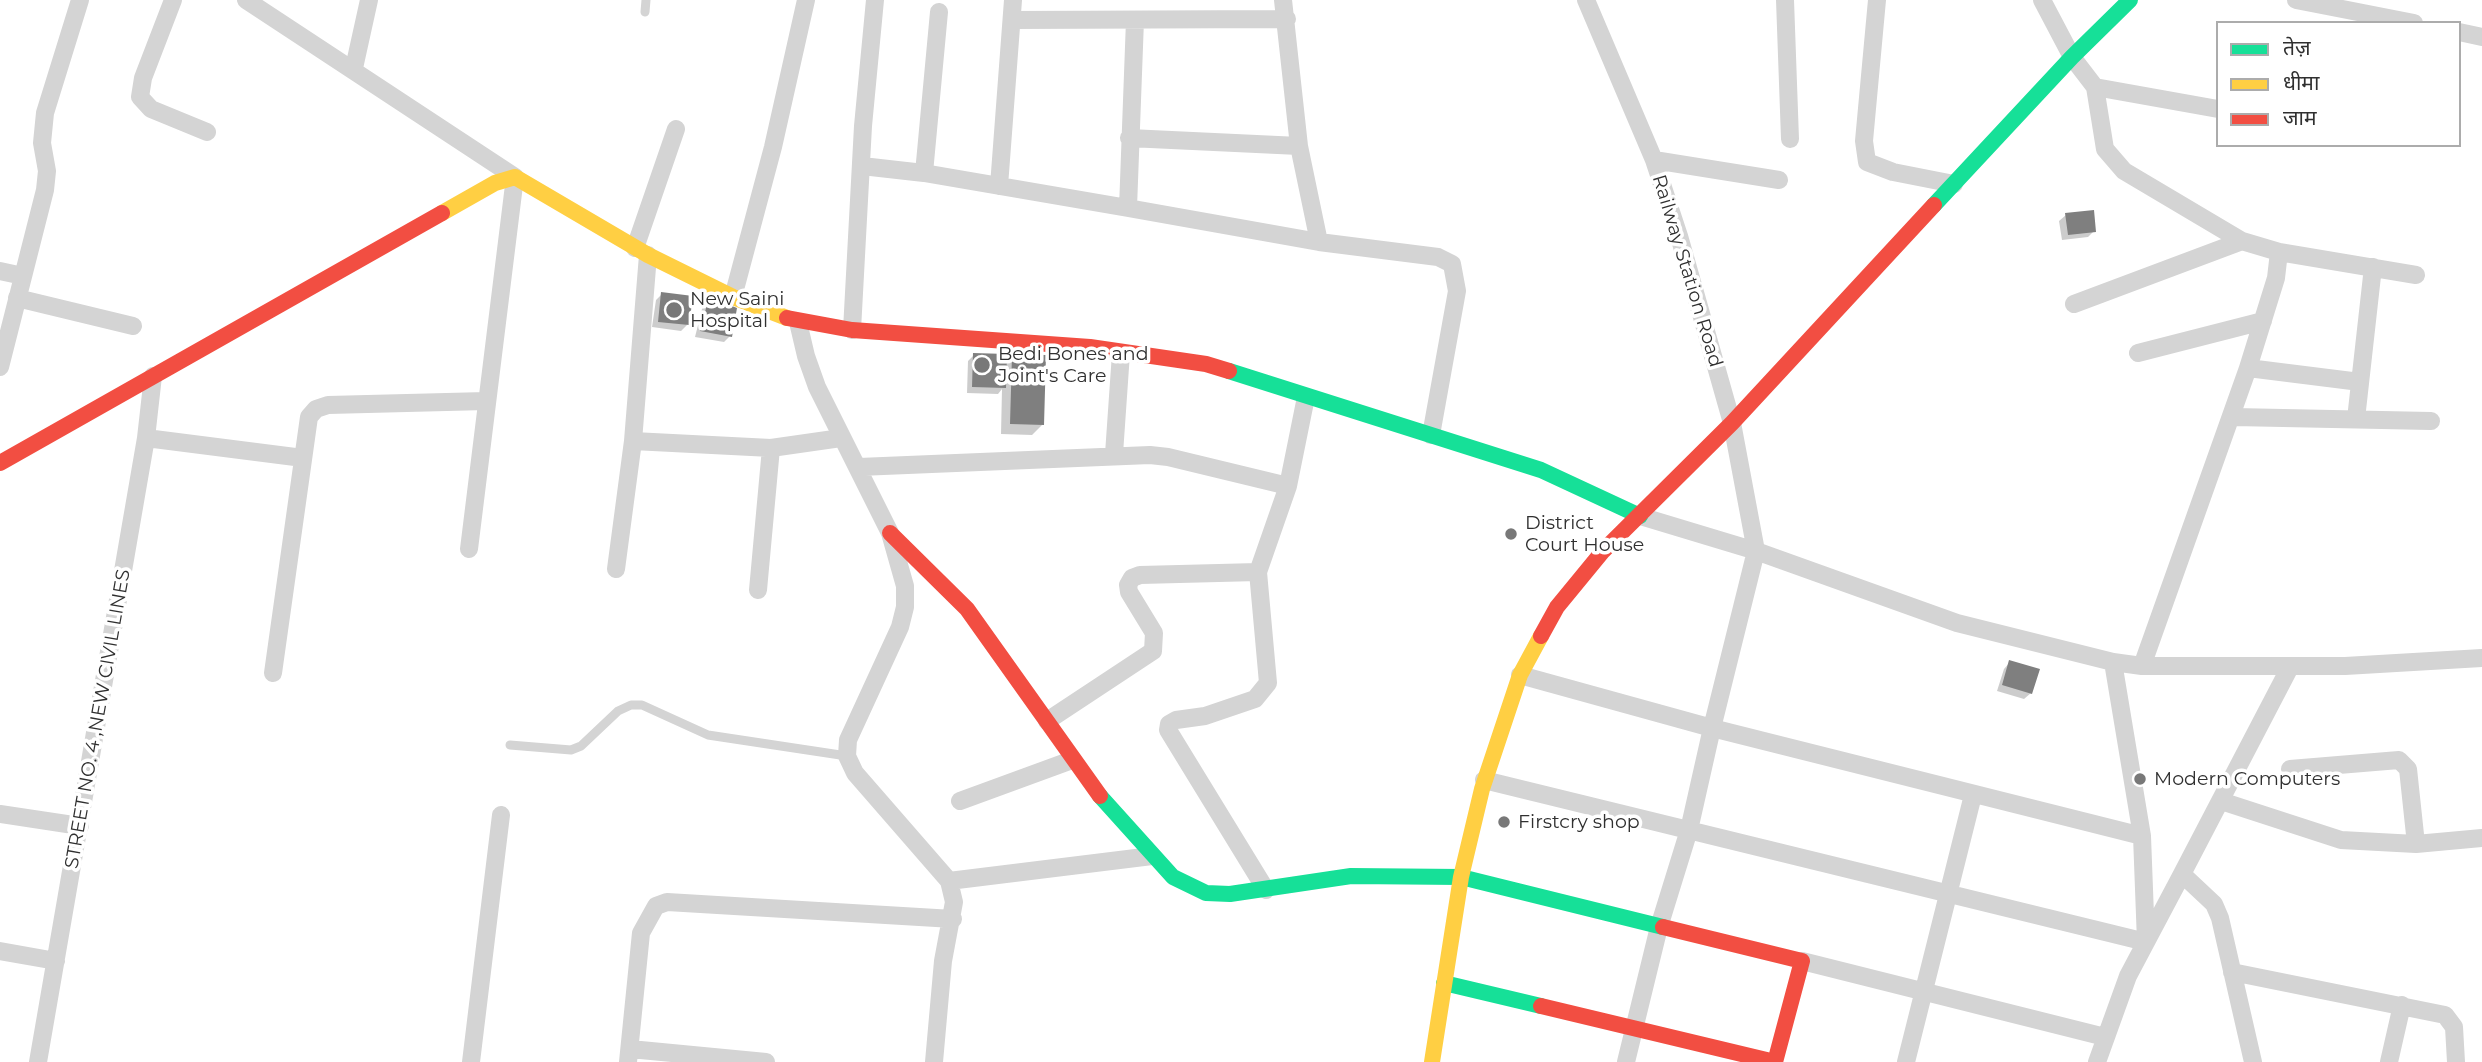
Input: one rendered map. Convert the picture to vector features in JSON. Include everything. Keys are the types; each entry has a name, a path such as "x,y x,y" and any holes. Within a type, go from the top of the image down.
{"main road":[{"path":"1432,1062 1461,877 1485,780 1520,675 1557,607 1603,551 1732,422 2072,57 2130,0"},
{"path":"0,463 495,183 515,177 641,251 733,297 798,322 852,330 1090,347 1206,364 1541,470 1640,516"},
{"path":"890,533 967,609 1072,760 1130,834 1173,877 1206,893 1230,894 1266,890 1351,876 1461,877 1802,961 1775,1062 1444,983"}],"street":[{"path":"0,367 46,180 43,144 45,113 80,0"},
{"path":"173,0 143,78 141,97 151,109 207,132"},
{"path":"246,0 354,68 515,177 469,549"},
{"path":"354,68 369,0"},
{"path":"733,297 773,147 806,0"},
{"path":"852,330 875,0"},
{"path":"999,186 1013,0"},
{"path":"1283,0 1299,146 1319,242"},
{"name":"Railway Station Road","path":"1586,0 1654,160 1732,422 1756,551"},
{"path":"1785,0 1790,139"},
{"path":"1877,0 1864,141 1867,162 1893,172 1954,184"},
{"path":"2042,0 2072,57 2095,87 2102,136 2109,156 2141,183 2242,241 2279,252 2416,275"},
{"path":"2295,0 2404,21"},
{"path":"924,173 939,12"},
{"path":"1012,20 1287,19"},
{"path":"1128,208 1135,20"},
{"path":"2461,32 2482,37"},
{"path":"2095,87 2216,108"},
{"path":"616,569 633,441 641,251 676,129"},
{"path":"1129,138 1299,146"},
{"path":"1654,160 1779,180"},
{"path":"862,166 924,173 1319,242 1438,257 1452,264 1457,290 1431,435"},
{"path":"2074,304 2242,241"},
{"path":"2143,666 2234,417 2276,278 2279,252"},
{"path":"2356,419 2372,267"},
{"path":"0,271 23,276"},
{"path":"17,298 133,326"},
{"path":"2138,353 2263,321"},
{"path":"798,322 806,356 841,438 859,467 890,533 905,586 905,607 900,627 848,740 847,756 855,773 948,881 954,902 953,919 943,961 934,1062"},
{"path":"1114,454 1121,353"},
{"path":"2248,368 2360,382"},
{"name":"STREET NO. 4 ,NEW CIVIL LINES","path":"38,1062 146,438 153,376"},
{"path":"1266,890 1168,730 1169,724 1177,720 1205,716 1255,699 1268,683 1258,572 1288,486 1306,397"},
{"path":"273,673 305,430 309,417 316,409 328,405 486,401"},
{"path":"2234,417 2431,421"},
{"path":"146,438 303,458"},
{"path":"633,441 771,448 841,438"},
{"path":"758,590 771,448"},
{"path":"859,467 1114,454 1168,457 1288,486"},
{"path":"1640,516 1756,551 1957,623 2113,662 2143,666 2290,667 2482,657"},
{"path":"1626,1062 1659,927 1689,830 1756,551"},
{"path":"1047,721 1153,651 1154,632 1129,592 1128,584 1132,578 1140,575 1258,572"},
{"path":"2113,662 2142,836 2146,942"},
{"path":"2097,1062 2128,976 2290,667"},
{"path":"1520,675 1712,728 2142,836"},
{"path":"960,801 1072,760"},
{"path":"2290,769 2399,760 2408,769 2416,844"},
{"path":"1485,780 2146,942"},
{"path":"1906,1062 1973,795"},
{"path":"2221,801 2340,840 2416,844 2482,838"},
{"path":"0,814 80,826"},
{"path":"471,1062 501,815"},
{"path":"948,881 1152,856"},
{"path":"2182,874 2214,904 2253,1062"},
{"path":"766,1062 629,1056 641,933 656,906 667,902 953,919"},
{"path":"0,951 56,961"},
{"path":"1802,961 2105,1037"},
{"path":"2232,972 2445,1015 2451,1021 2456,1037 2456,1062"},
{"path":"2389,1062 2402,1005"}],"lane":[{"path":"645,12 646,0"},
{"path":"510,745 571,750 581,746 618,711 642,705 708,735 847,756"}],"building":[{"path":"2094,210 2096,232 2068,235 2065,213"},
{"path":"661,292 693,296 689,325 658,322"},
{"path":"709,297 737,308 732,337 700,331"},
{"path":"973,353 1007,354 1006,388 972,387"},
{"path":"1012,354 1046,355 1044,425 1010,424"},
{"path":"2009,660 2040,669 2032,694 2002,685"}],"traffic: fast":[{"path":"1934,205 2072,57 2130,0"},
{"path":"1229,371 1541,470 1640,516"},
{"path":"1100,796 1173,877 1206,893 1230,894 1351,876 1461,877 1663,927"},
{"path":"1444,983 1541,1006"}],"traffic: slow":[{"path":"442,213 495,183 515,177 648,255 733,297 787,318"},
{"path":"1432,1062 1461,877 1482,789 1520,675 1541,636"}],"traffic: jam":[{"path":"1541,636 1557,607 1603,551 1732,423 1934,205"},
{"path":"0,463 442,213"},
{"path":"787,318 852,330 1090,347 1206,364 1229,371"},
{"path":"890,533 967,609 1100,796"},
{"path":"1541,1006 1775,1062 1802,961 1663,927"}],"place":[{"name":"New Saini Hospital","path":"674,310"},
{"name":"Bedi Bones and Joint's Care","path":"982,365"},
{"name":"District Court House","path":"1511,534"},
{"name":"Modern Computers","path":"2140,779"},
{"name":"Firstcry shop","path":"1504,822"}]}
